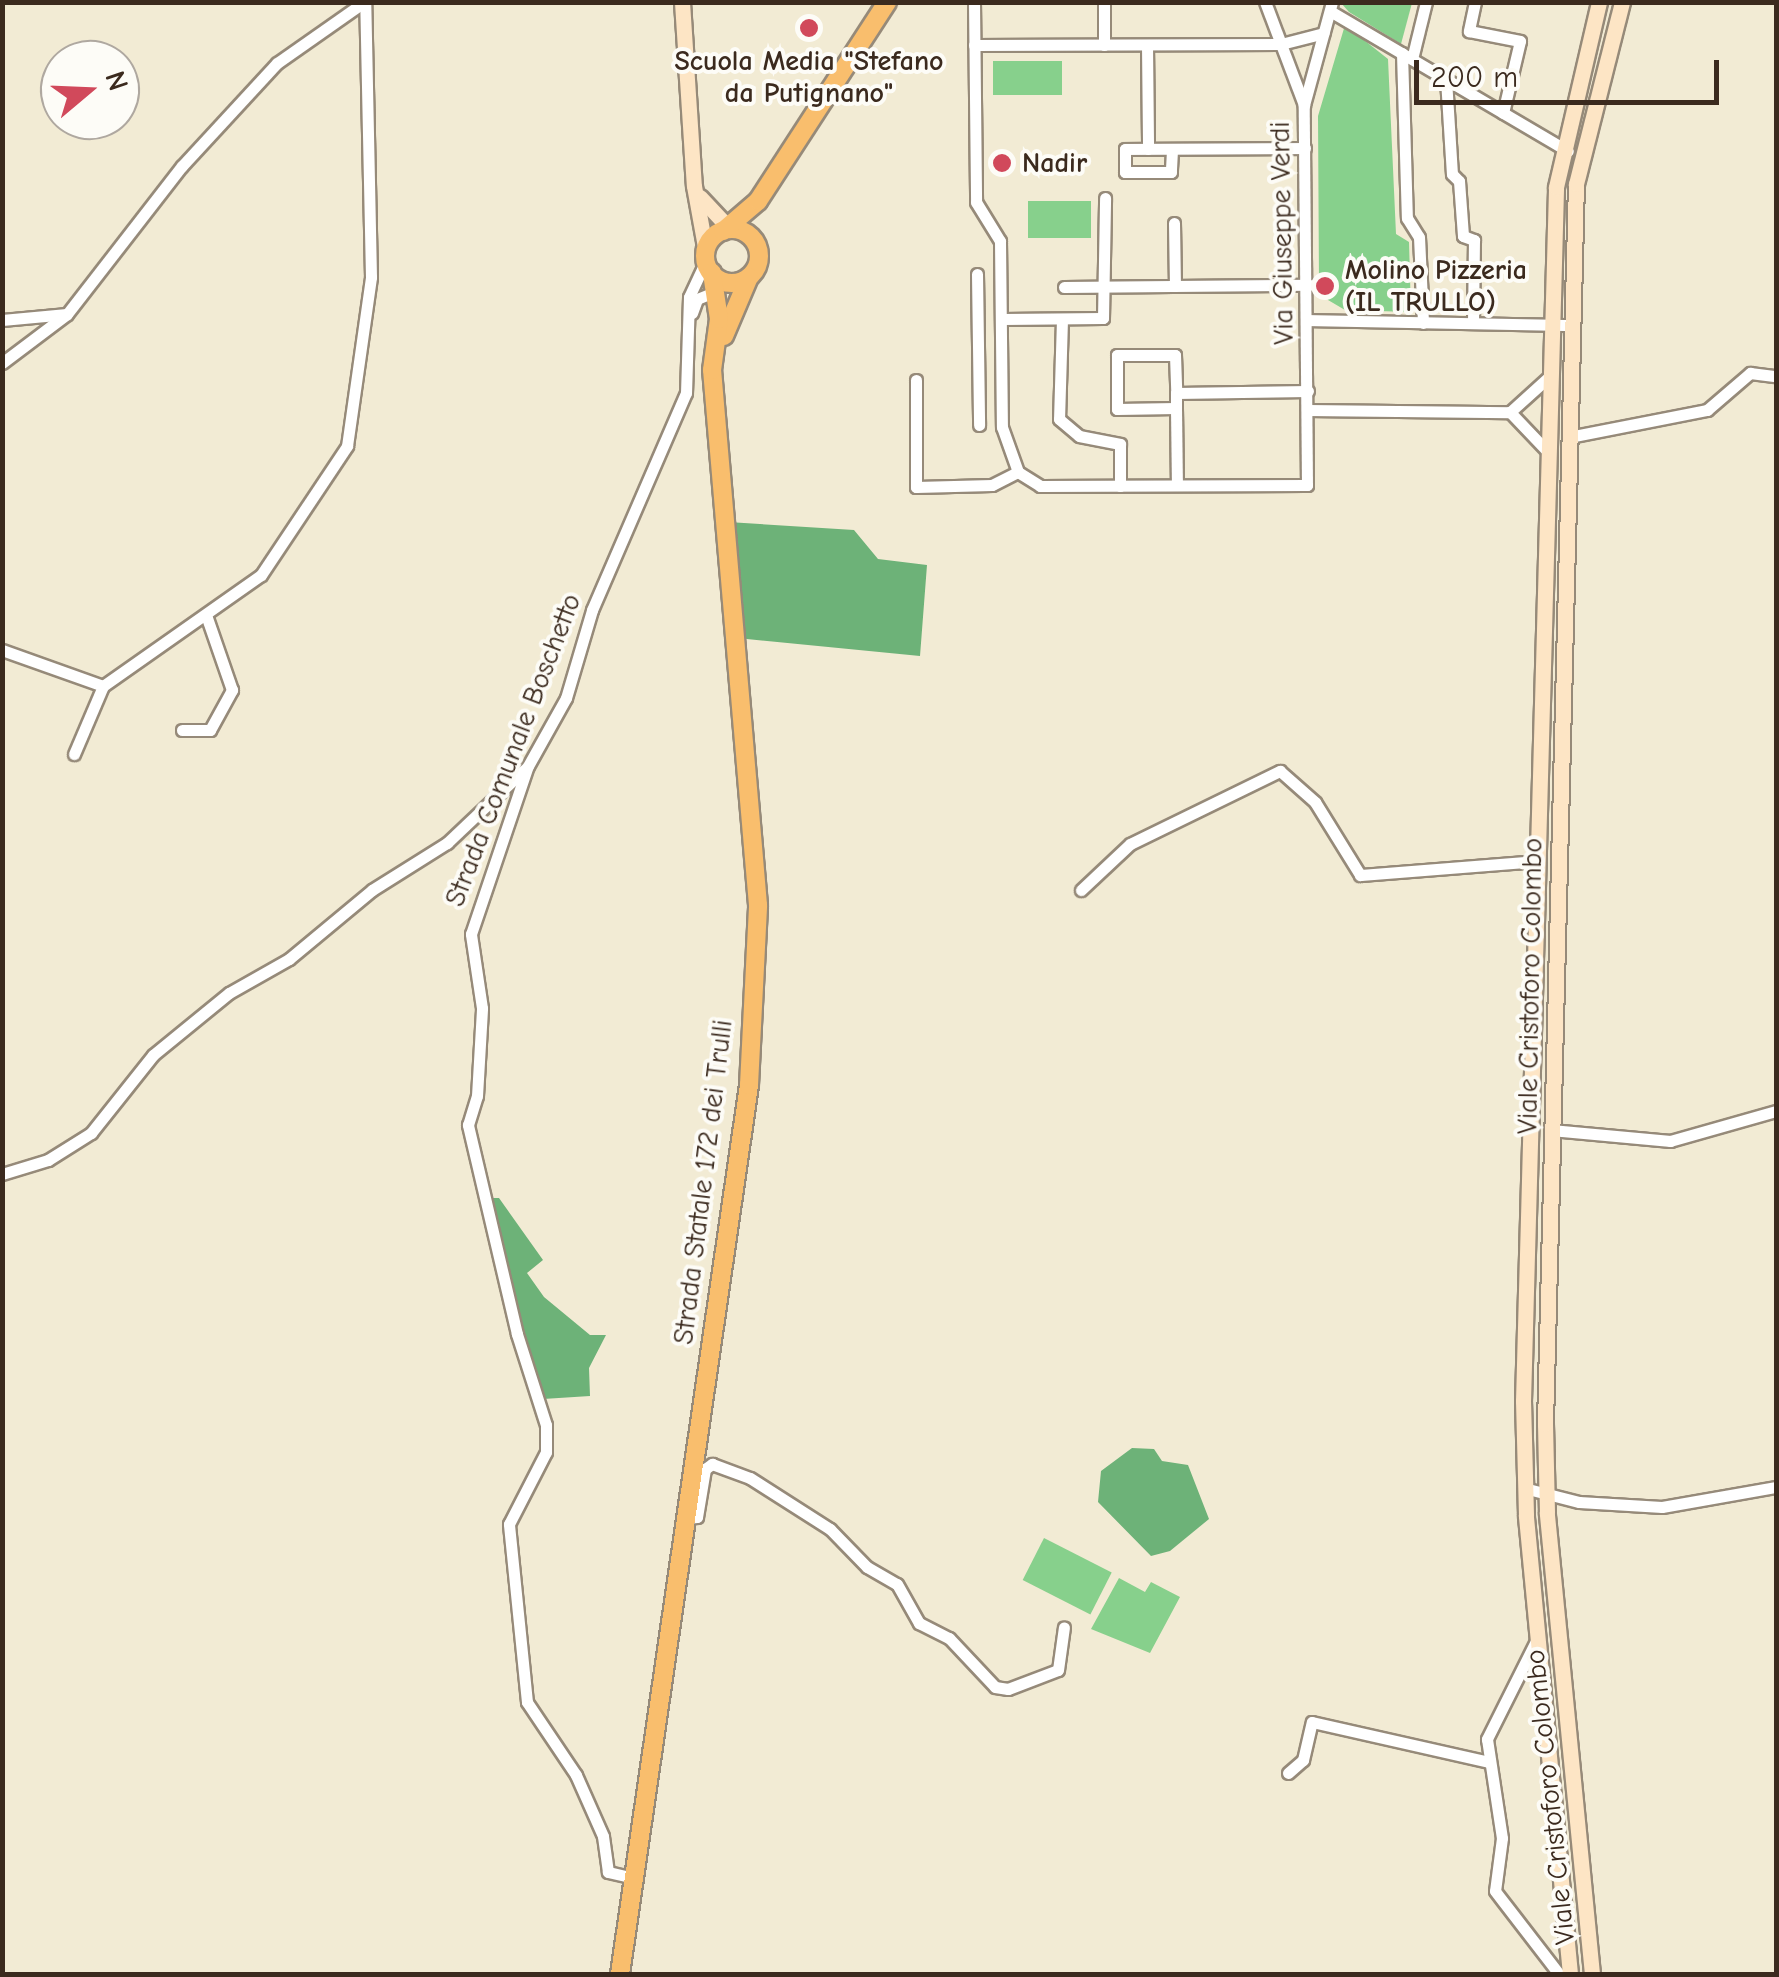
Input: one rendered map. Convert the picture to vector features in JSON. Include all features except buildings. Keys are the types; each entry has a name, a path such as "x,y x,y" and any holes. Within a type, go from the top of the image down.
{"main road":[{"path":"682,2 695,179 720,273"},
{"path":"712,370 728,225 758,201 887,2"},
{"name":"Viale Cristoforo Colombo","path":"1570,1974 1524,1488 1551,325 1561,146 1599,2"},
{"name":"Viale Cristoforo Colombo","path":"1592,1974 1546,1492 1551,1130 1568,437 1580,154 1622,2"},
{"path":"695,179 706,210 756,243"},
{"path":"720,273 758,261 758,201"},
{"name":"Strada Statale 172 dei Trulli","path":"620,1974 749,1085 758,905 712,370 720,273"}],"street":[{"path":"2,363 67,314 182,166 277,63 365,2"},
{"path":"74,754 102,686 261,575 346,446 371,277 365,2"},
{"path":"974,2 976,202 1000,241 1006,452 1018,472 1040,486 1177,485 1176,393 1174,355 1118,354 1117,409 1176,408"},
{"path":"1104,2 1104,44"},
{"name":"Via Giuseppe Verdi","path":"1177,485 1307,485 1310,320 1304,106 1265,2"},
{"path":"1422,323 1418,237 1406,218 1407,56 1426,2"},
{"path":"1475,2 1469,31 1520,41 1503,113"},
{"path":"1304,106 1331,7 1503,113 1580,154"},
{"path":"974,45 1281,44 1324,34"},
{"path":"1147,44 1148,150"},
{"path":"1446,79 1452,174 1460,181 1464,236 1474,240 1473,323"},
{"path":"1172,150 1171,172 1124,172 1125,149 1305,148"},
{"path":"1002,319 1103,318 1105,198"},
{"path":"1174,222 1176,286"},
{"path":"692,313 697,299 720,273"},
{"name":"Strada Comunale Boschetto","path":"634,1878 608,1872 602,1836 576,1776 527,1702 514,1626 509,1524 546,1452 546,1425 512,1315 468,1125 477,1096 482,1008 471,934 528,766 566,698 585,628 686,393 692,281 720,273"},
{"path":"977,274 979,425"},
{"path":"1064,287 1309,285"},
{"path":"2,320 67,314"},
{"path":"1062,318 1059,419 1079,436 1120,444 1120,486"},
{"path":"1310,320 1572,325"},
{"path":"1308,410 1510,412 1551,375"},
{"path":"1568,437 1707,410 1744,376 1776,376"},
{"path":"916,380 916,486 992,486 1018,472"},
{"path":"978,386 1002,386"},
{"path":"1176,393 1308,391"},
{"path":"1510,412 1549,454"},
{"path":"182,730 210,730 232,690 206,614"},
{"path":"2,650 102,686"},
{"path":"2,1174 48,1160 91,1133 154,1055 229,993 289,959 372,890 447,843 528,766"},
{"path":"1081,890 1130,844 1280,770 1315,802 1360,875 1538,861"},
{"path":"1540,772 1560,772"},
{"path":"1551,1130 1670,1141 1776,1111"},
{"path":"686,1518 697,1517 706,1469 712,1464 750,1478 830,1530 867,1567 897,1584 919,1623 949,1638 995,1687 1008,1689 1058,1670 1064,1627"},
{"path":"1524,1488 1579,1502 1662,1506 1776,1488"},
{"path":"1537,1639 1487,1739 1502,1838 1495,1892 1559,1974"},
{"path":"1288,1772 1303,1760 1312,1722 1489,1762"}],"green space":[{"path":"1341,3 1412,3 1401,44 1349,12"},
{"path":"1345,25 1388,59 1396,234 1409,242 1411,312 1345,310 1328,300 1319,284 1318,116"},
{"path":"993,61 1062,61 1062,95 993,95"},
{"path":"1028,201 1091,201 1091,238 1028,238"},
{"path":"728,522 854,530 878,559 927,565 920,656 737,638"},
{"path":"486,1198 499,1198 543,1260 527,1273 544,1297 590,1335 606,1335 589,1368 590,1396 543,1399"},
{"path":"1132,1448 1154,1449 1162,1461 1188,1465 1209,1519 1170,1551 1151,1556 1098,1502 1101,1471"},
{"path":"1044,1538 1112,1573 1090,1614 1023,1580"},
{"path":"1119,1578 1145,1592 1151,1582 1180,1597 1150,1653 1091,1629"}],"place":[{"name":"Scuola Media \"Stefano da Putignano\"","path":"809,28"},
{"name":"Nadir","path":"1002,163"},
{"name":"Molino Pizzeria (IL TRULLO)","path":"1325,286"}]}
